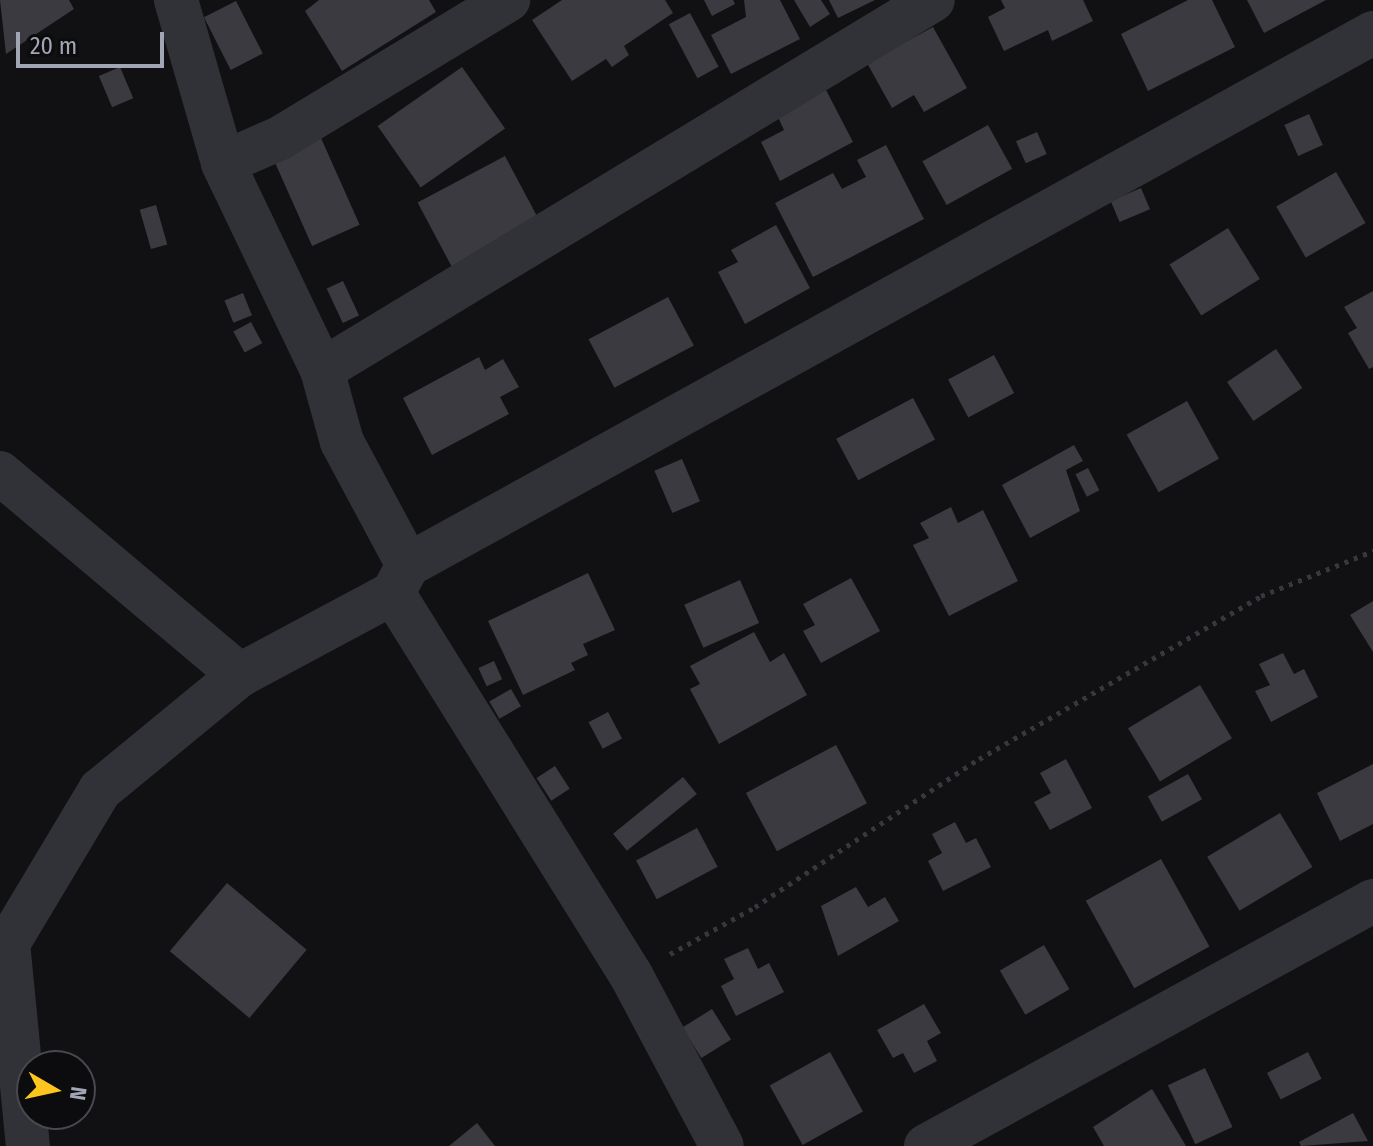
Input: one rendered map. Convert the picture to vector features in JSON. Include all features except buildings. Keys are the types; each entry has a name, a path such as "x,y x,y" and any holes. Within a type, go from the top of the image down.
{"street":[{"path":"223,163 280,138 508,0"},
{"path":"322,370 933,0"},
{"path":"184,3 223,163 322,370 342,442 401,579 632,977 722,1146"},
{"path":"28,1146 4,950 100,790 240,675 401,579 1373,33"},
{"path":"0,473 240,675"},
{"path":"926,1146 1373,901"}],"path":[{"path":"632,977 767,900 979,759 1261,596 1373,551"}]}
